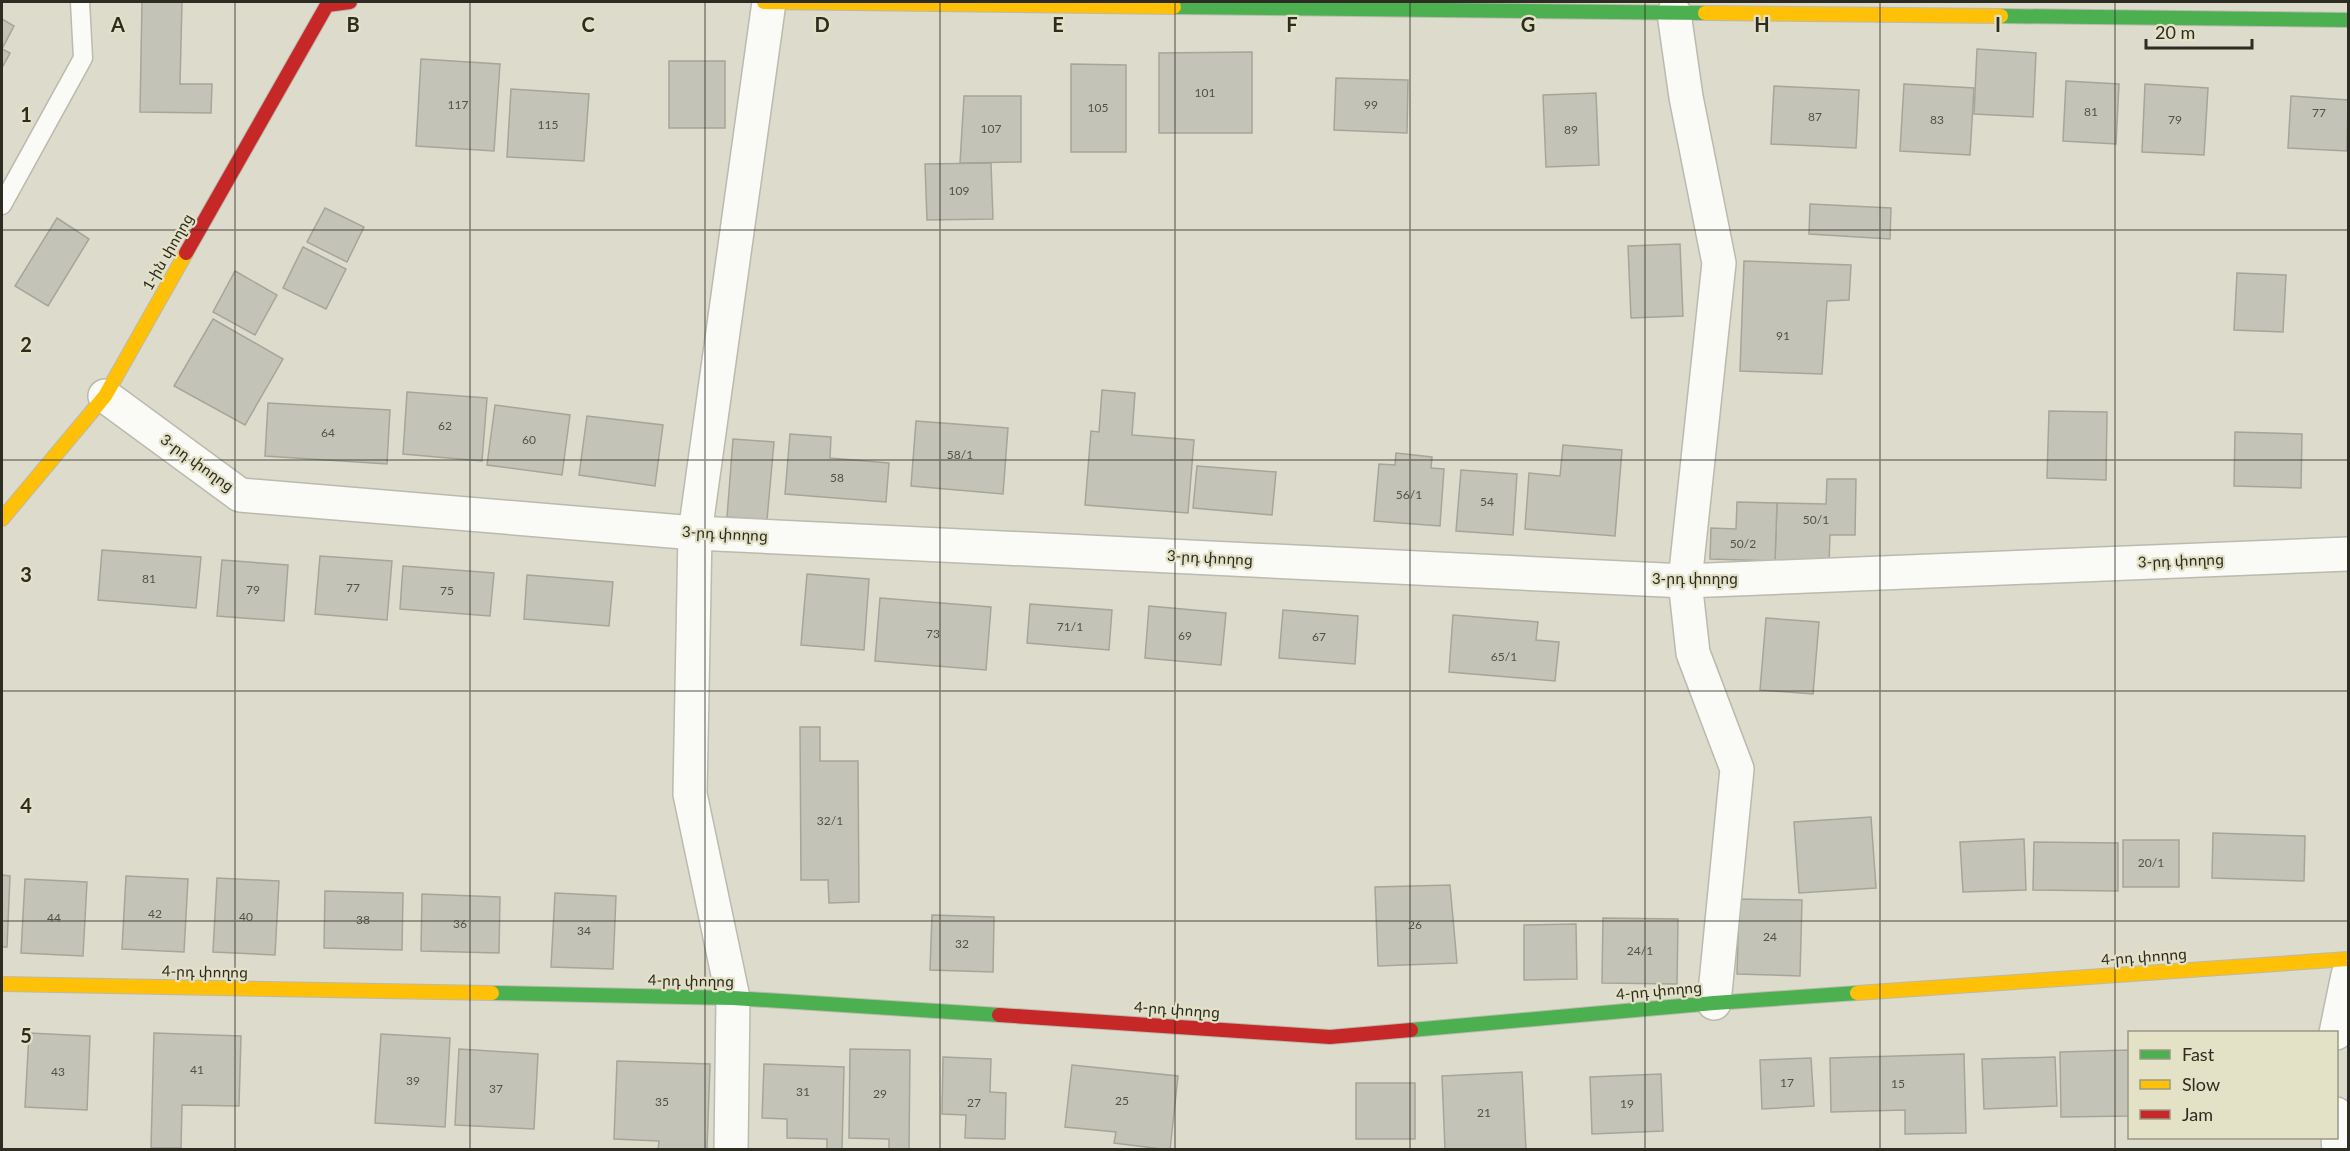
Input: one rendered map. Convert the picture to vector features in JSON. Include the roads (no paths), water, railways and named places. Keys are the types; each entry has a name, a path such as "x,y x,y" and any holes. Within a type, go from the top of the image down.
{"street":[{"path":"764,2 1617,6 1674,12 2349,20"},
{"path":"731,1149 733,998 690,794 695,533 769,2"},
{"name":"1-ին փողոց","path":"2,519 105,396 334,3"},
{"path":"1674,12 1686,97 1719,263 1685,581 1693,653 1737,769 1714,1003"},
{"name":"3-րդ փողոց","path":"105,396 240,495 695,533 1685,581 2349,554"},
{"name":"4-րդ փողոց","path":"2,984 733,998 1330,1037 1714,1003 2349,959"},
{"path":"2338,1031 2349,975"},
{"path":"2338,1132 2339,1149"}],"lane":[{"path":"2,205 83,58 80,2"}]}
